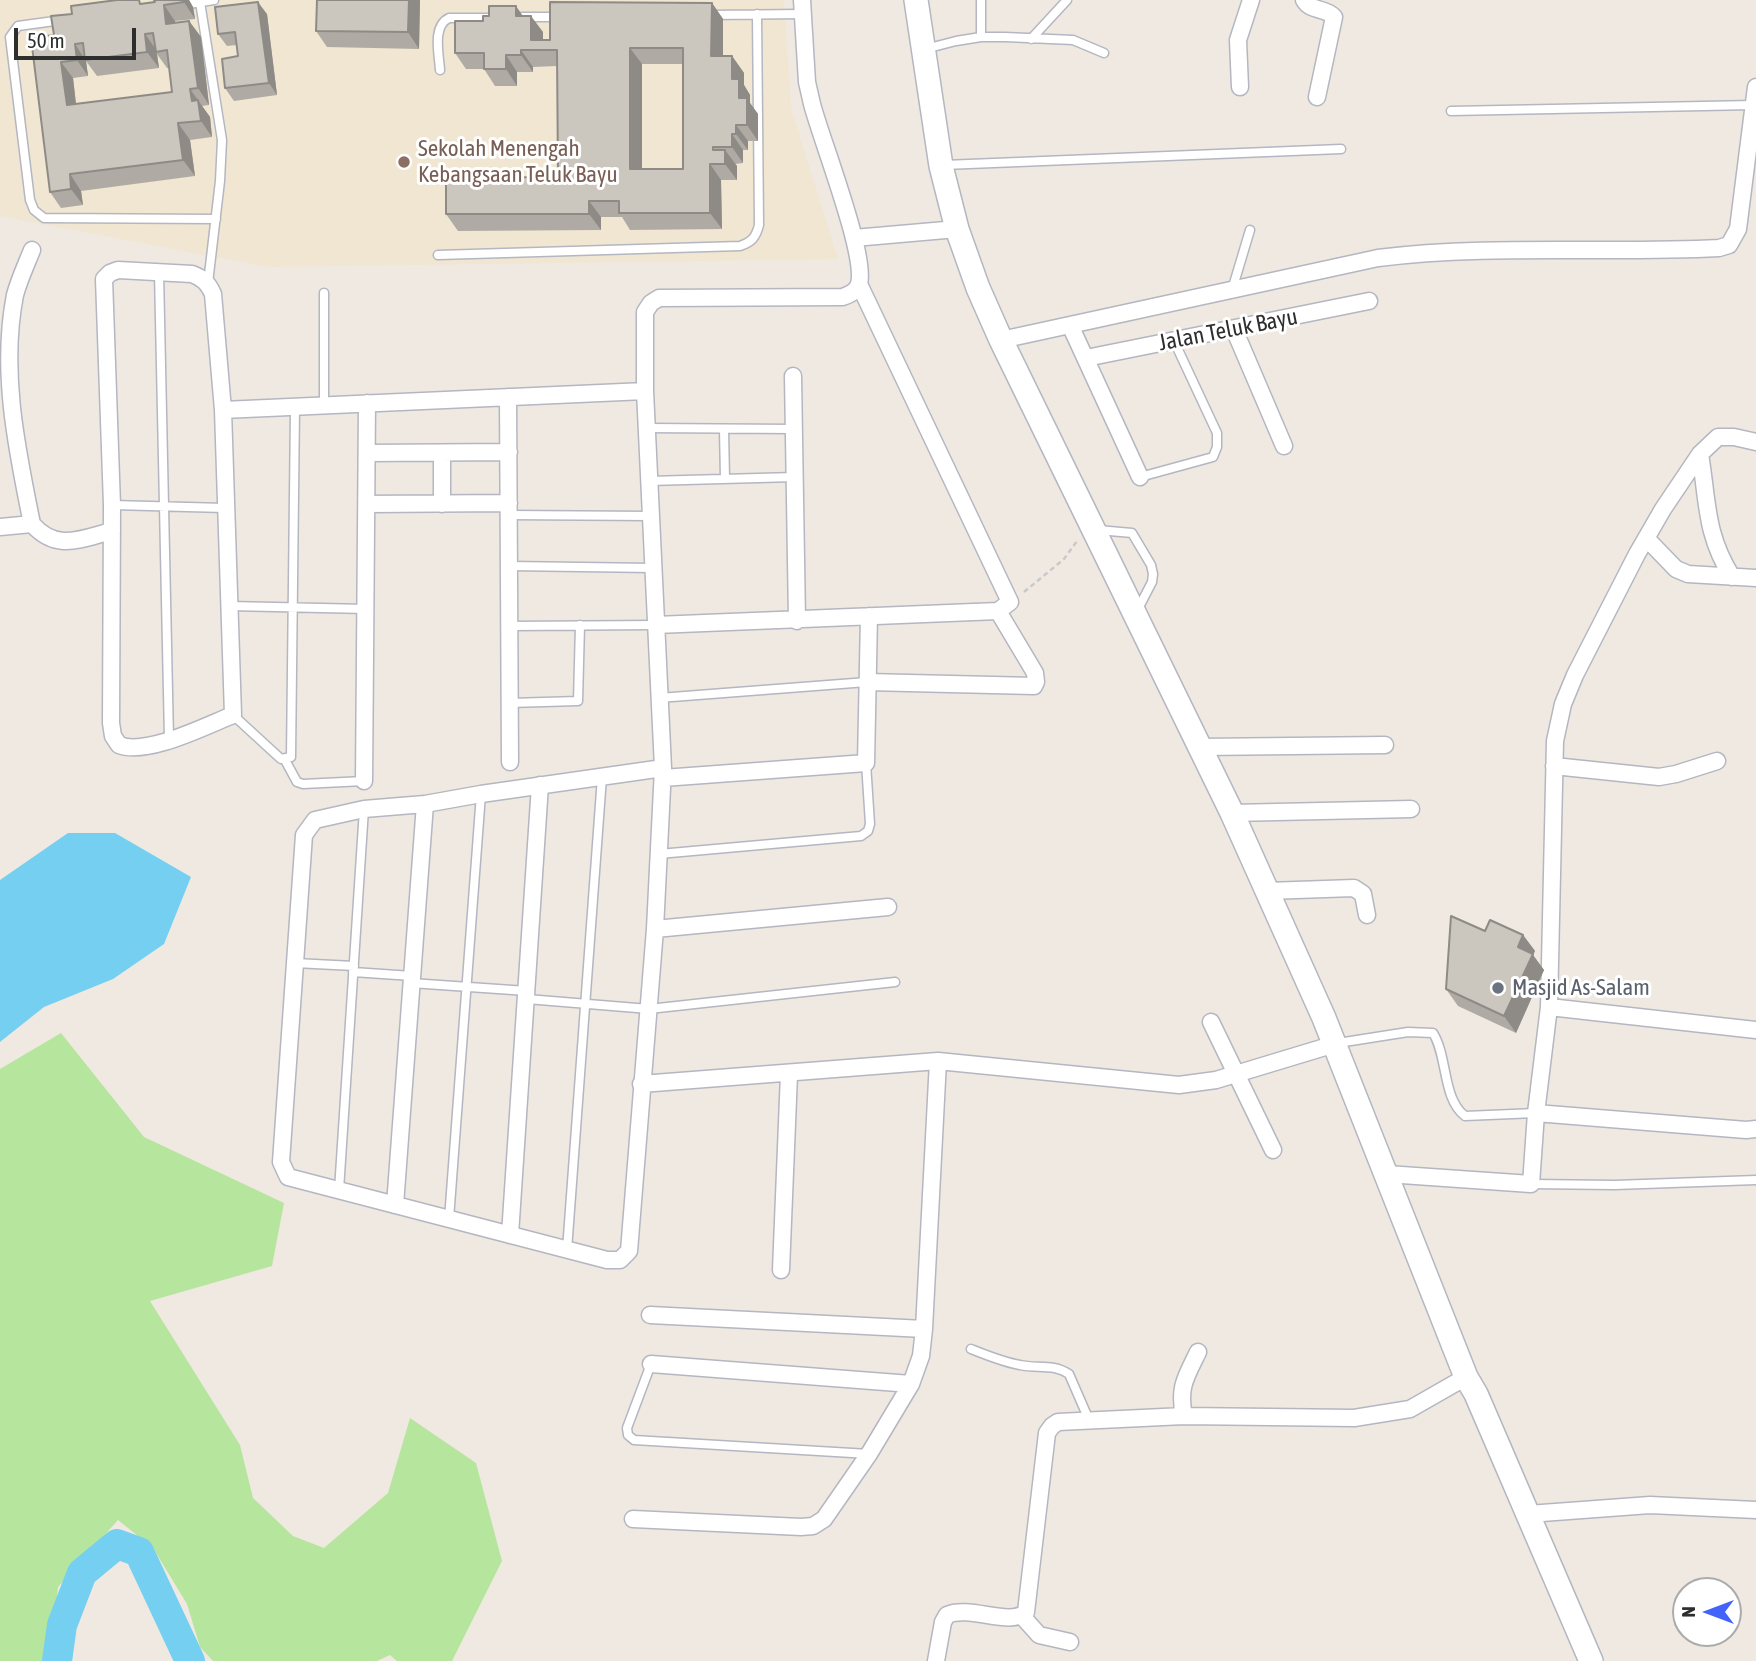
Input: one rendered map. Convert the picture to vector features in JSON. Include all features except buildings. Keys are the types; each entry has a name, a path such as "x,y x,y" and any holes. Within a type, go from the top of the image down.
{"main road":[{"path":"915,0 941,166 957,229 978,288 1232,813 1267,891 1335,1044 1466,1377 1476,1394 1591,1661"}],"street":[{"path":"1240,87 1238,40 1251,0"},
{"path":"1304,0 1311,8 1328,11 1334,17 1317,97"},
{"path":"656,625 998,611 1010,602 859,284 854,238 811,104 802,7"},
{"path":"1001,340 1378,258 1505,249 1719,248 1728,245 1738,229 1756,87"},
{"path":"854,238 957,229"},
{"path":"32,250 14,297 3,378 32,524 41,535 52,541 65,542 112,531"},
{"path":"118,270 159,273 192,274 201,277 208,283 213,294 223,410 233,715 170,739 134,749 119,746 113,736 111,723 112,505 104,279 118,270"},
{"path":"859,284 853,293 843,297 659,298 651,303 645,312 645,391 663,773 655,929 629,1251 620,1260 607,1260 288,1177 281,1162 304,835 315,820 364,809 425,804 481,793 602,777 663,773 866,764 869,616"},
{"name":"Jalan Teluk Bayu","path":"1086,359 1369,301"},
{"path":"1070,325 1140,477"},
{"path":"1234,329 1284,446"},
{"path":"793,376 797,621"},
{"path":"223,410 645,391"},
{"path":"508,397 510,762"},
{"path":"364,781 367,403"},
{"path":"1387,1174 1531,1184 1536,1113 1549,1007 1554,766 1558,725 1575,675 1646,538 1700,454 1718,438 1756,442"},
{"path":"367,453 509,453"},
{"path":"442,453 442,504"},
{"path":"1700,454 1708,521 1714,545 1732,577"},
{"path":"367,504 442,504 509,509"},
{"path":"0,527 32,524"},
{"path":"1646,538 1676,569 1688,574 1756,578"},
{"path":"867,682 1034,686 1035,673 998,611"},
{"path":"1200,747 1385,745"},
{"path":"1554,766 1659,777 1717,761"},
{"path":"510,1235 540,785"},
{"path":"395,1205 425,804"},
{"path":"1232,813 1411,808"},
{"path":"1267,891 1354,888 1363,894 1367,915"},
{"path":"655,929 888,907"},
{"path":"1549,1007 1756,1030"},
{"path":"1211,1022 1273,1150"},
{"path":"641,1084 938,1061 1179,1085 1236,1075 1335,1044"},
{"path":"633,1519 802,1527 813,1525 824,1519 869,1454 911,1384 921,1356 925,1329 938,1061"},
{"path":"781,1270 789,1074"},
{"path":"1536,1113 1756,1129"},
{"path":"650,1315 925,1329"},
{"path":"1184,1416 1180,1395 1184,1379 1198,1352"},
{"path":"651,1364 911,1384"},
{"path":"936,1661 943,1622 947,1615 962,1611 1016,1618 1022,1616 1028,1608 1047,1433 1058,1422 1184,1416 1353,1418 1410,1409 1466,1377"},
{"path":"1528,1514 1650,1505 1756,1510"},
{"path":"1022,1616 1039,1635 1070,1642"}],"lane":[{"path":"174,6 214,0"},
{"path":"981,0 981,37"},
{"path":"1031,38 1067,0"},
{"path":"200,2 222,140 208,283"},
{"path":"704,15 757,15 802,7"},
{"path":"438,256 740,246 750,242 760,225 757,15"},
{"path":"440,70 439,27 443,21 449,18 503,17"},
{"path":"516,17 570,17"},
{"path":"70,19 18,26 10,37 30,200 34,210 44,218 216,219"},
{"path":"922,50 981,37 1073,40 1104,53"},
{"path":"1451,111 1753,105"},
{"path":"941,166 1341,149"},
{"path":"1232,290 1250,230"},
{"path":"159,273 170,739"},
{"path":"324,293 324,405"},
{"path":"1140,477 1213,457 1217,447 1217,433 1174,341"},
{"path":"285,760 291,757 292,751 295,408"},
{"path":"647,428 794,429"},
{"path":"724,429 725,479"},
{"path":"649,481 795,477"},
{"path":"112,505 225,508"},
{"path":"509,509 651,516"},
{"path":"1091,525 1132,533 1151,565 1152,582 1135,615"},
{"path":"509,566 653,568"},
{"path":"229,606 367,608"},
{"path":"510,702 578,701 580,625"},
{"path":"510,626 656,625"},
{"path":"659,698 867,682"},
{"path":"233,715 285,760 297,782 364,781"},
{"path":"659,855 861,836 868,831 870,824 866,764"},
{"path":"567,1250 602,777"},
{"path":"449,1219 481,793"},
{"path":"339,1190 364,809"},
{"path":"295,963 354,969 586,1005 649,1009 895,982"},
{"path":"1335,1044 1408,1032 1433,1033 1439,1042 1458,1111 1465,1116 1536,1113"},
{"path":"1531,1184 1615,1185 1756,1180"},
{"path":"971,1349 1022,1366 1063,1369 1069,1374 1089,1420"},
{"path":"651,1364 627,1428 628,1435 634,1440 869,1454"}],"path":[{"path":"1035,583 1064,559 1091,525"}],"shaded area":[{"name":"Sekolah Menengah Kebangsaan Teluk Bayu","path":"0,0 784,0 791,108 838,259 268,267 0,216"}],"green space":[{"path":"61,1033 144,1137 284,1203 272,1266 150,1301 240,1445 253,1498 293,1536 324,1548 388,1493 410,1418 476,1463 502,1561 452,1661 397,1661 390,1655 377,1661 213,1661 200,1647 187,1604 153,1548 118,1520 58,1587 50,1661 0,1661 0,1069"}],"water":[{"path":"68,833 115,833 191,877 164,944 113,979 44,1007 0,1042 0,880"}],"waterway":[{"path":"57,1661 62,1625 82,1573 117,1544 139,1552 190,1661"}],"place":[{"name":"Sekolah Menengah Kebangsaan Teluk Bayu","path":"404,162"},
{"name":"Masjid As-Salam","path":"1498,988"}]}
